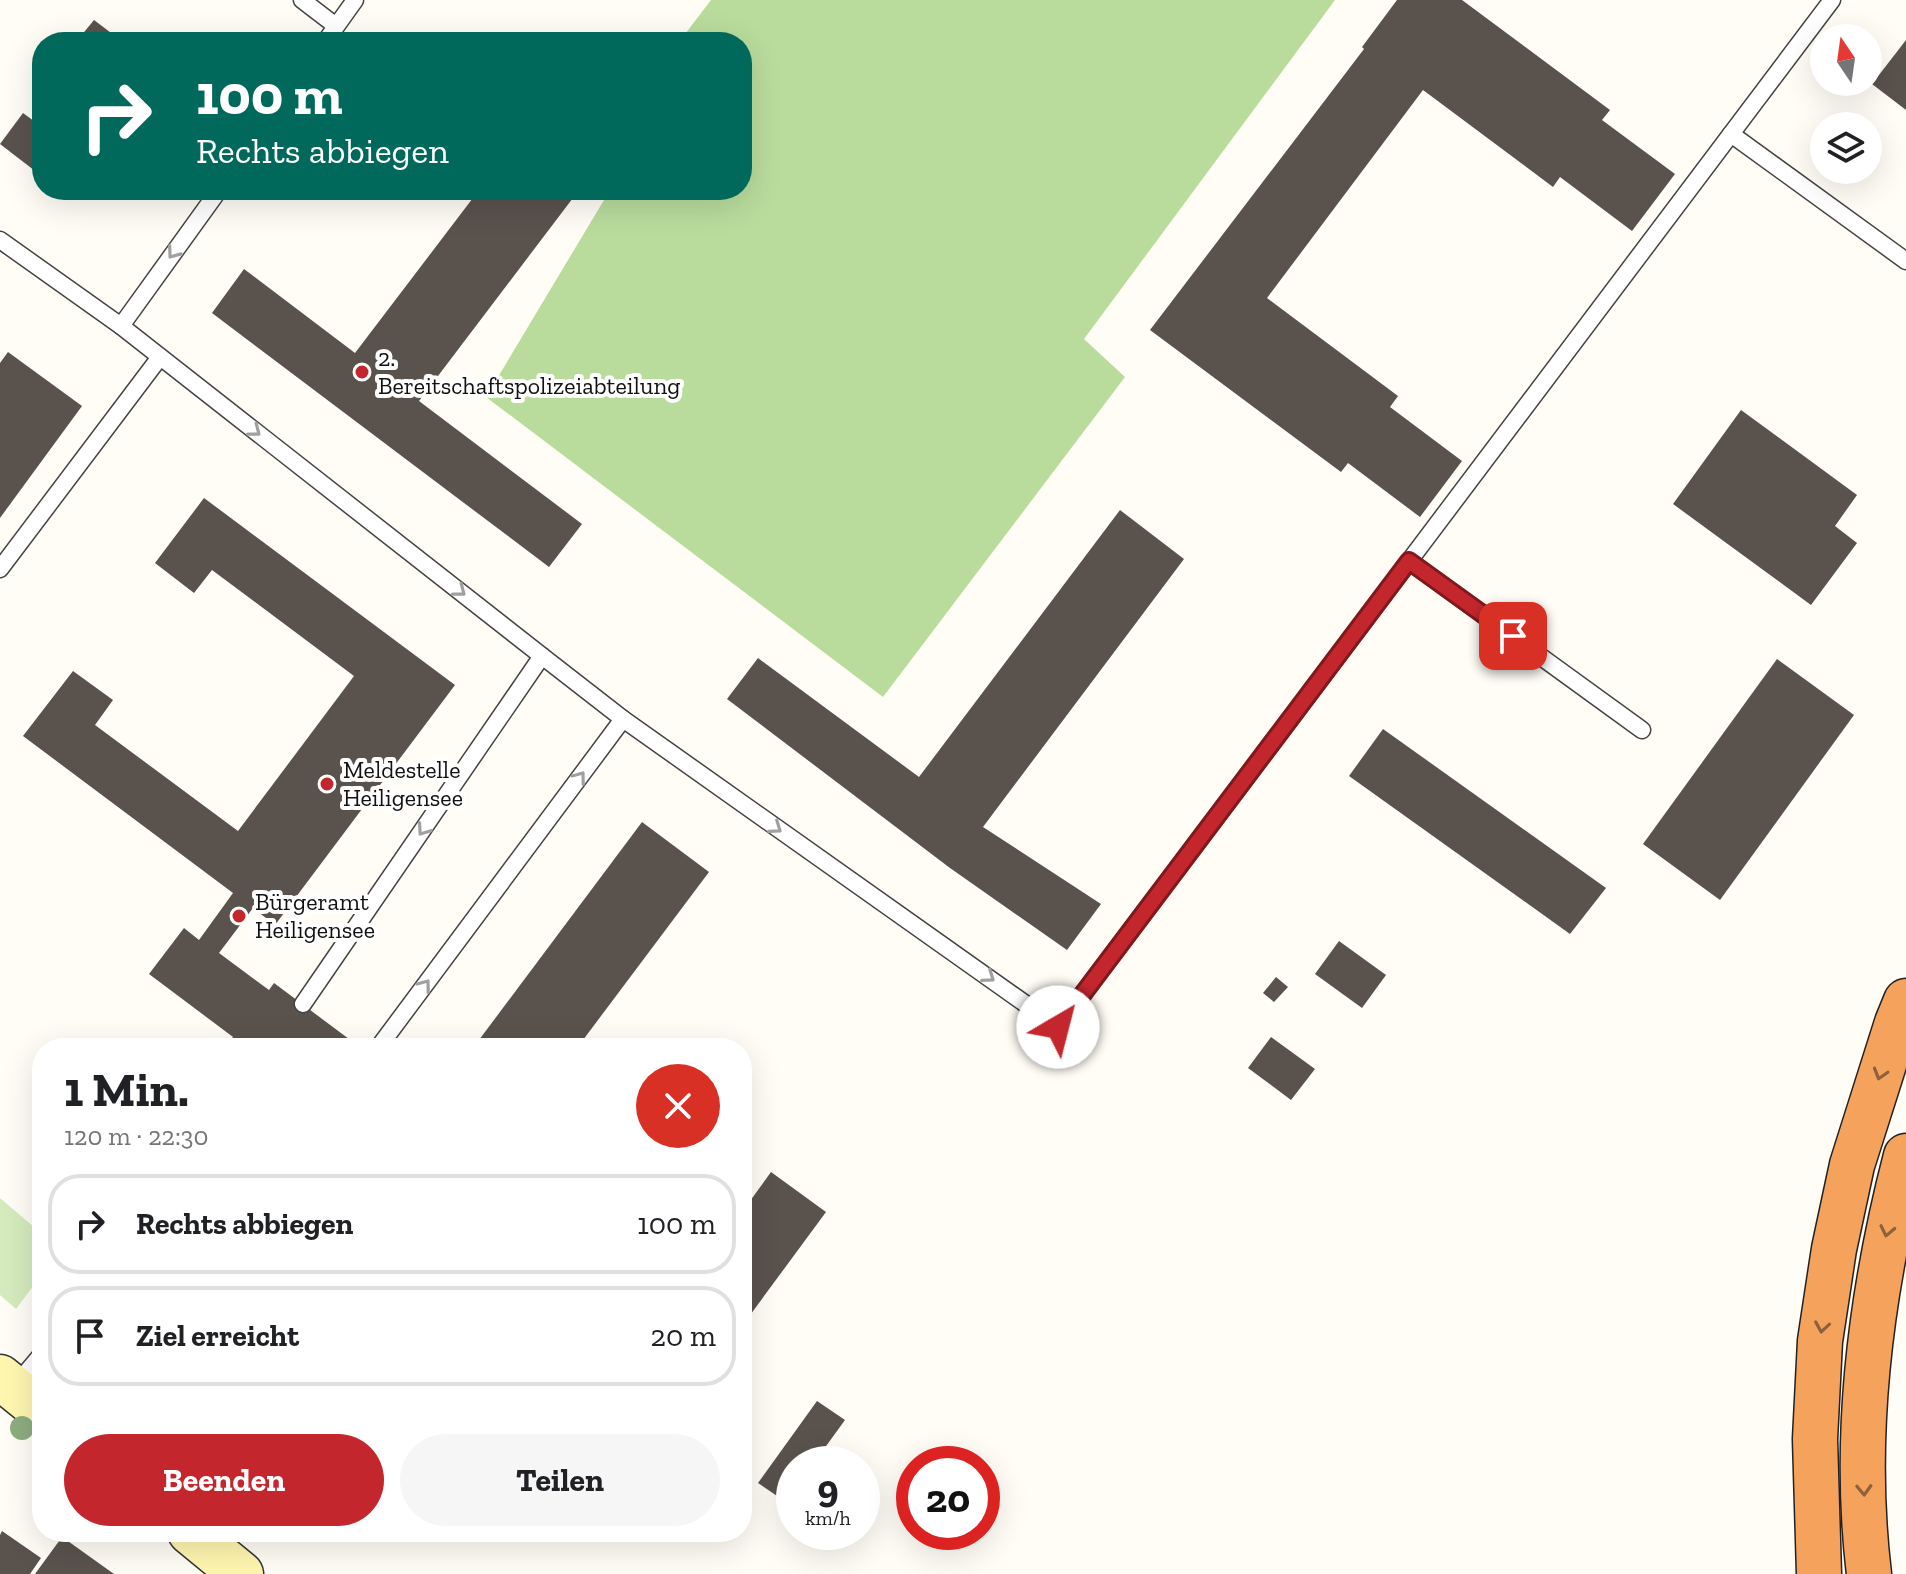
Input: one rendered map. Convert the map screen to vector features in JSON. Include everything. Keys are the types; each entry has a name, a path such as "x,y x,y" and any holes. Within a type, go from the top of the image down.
{"highway":[{"path":"1819,1574 1815,1439 1820,1341 1834,1249 1852,1165 1906,1001"},
{"path":"1869,1574 1863,1435 1866,1394 1886,1231 1906,1156"}],"main road":[{"path":"202,1542 241,1574"}],"lane":[{"path":"302,0 336,26"},
{"path":"332,32 355,0"},
{"path":"0,240 121,326 623,719 1058,1027 1832,0"},
{"path":"1731,134 1906,261"},
{"path":"121,326 212,200"},
{"path":"0,569 160,357"},
{"path":"1409,561 1642,730"},
{"path":"303,1004 542,656"},
{"path":"385,1038 623,719"},
{"path":"18,1392 32,1370"}],"green space":[{"path":"711,0 1335,0 1084,339 1125,377 883,697 486,397 604,200 752,200 752,32 687,32"},
{"path":"0,1198 32,1225 32,1287 16,1309 0,1295"}],"building":[{"path":"1397,0 1462,0 1610,110 1602,120 1675,174 1632,231 1560,177 1553,187 1423,90 1267,298 1398,396 1390,407 1462,461 1420,517 1348,463 1341,472 1150,330 1364,49 1362,47"},
{"path":"94,20 110,32 84,32"},
{"path":"1906,40 1906,110 1882,92 1882,71"},
{"path":"23,113 32,120 32,169 0,144"},
{"path":"471,200 571,200 419,401 582,524 549,567 212,313 244,269 355,353"},
{"path":"8,352 82,406 0,518 0,363"},
{"path":"1741,410 1857,495 1835,526 1857,543 1811,605 1673,504"},
{"name":"Meldestelle Heiligensee","path":"204,498 455,685 275,925 253,908 219,953 269,990 274,983 348,1038 232,1038 149,974 184,928 199,940 233,893 23,736 73,671 113,700 95,725 238,831 354,676 212,570 194,593 155,563"},
{"path":"1120,510 1184,559 983,827 1101,904 1067,950 950,868 727,699 758,658 919,777"},
{"path":"1777,659 1854,715 1720,900 1643,844"},
{"path":"1383,729 1606,888 1570,934 1349,776"},
{"path":"642,822 709,872 584,1038 480,1038"},
{"path":"1339,941 1386,975 1362,1008 1315,974"},
{"path":"1276,977 1288,987 1274,1002 1263,993"},
{"path":"1271,1037 1315,1069 1291,1100 1248,1068"},
{"path":"771,1172 826,1212 752,1312 752,1198"},
{"path":"817,1401 845,1420 826,1446 785,1446"},
{"path":"776,1458 776,1495 758,1483"},
{"path":"2,1531 41,1558 30,1574 0,1574"},
{"path":"58,1542 69,1542 114,1574 35,1574"}],"place":[{"name":"2. Bereitschaftspolizeiabteilung","path":"362,372"},
{"name":"Meldestelle Heiligensee","path":"327,784"},
{"name":"Bürgeramt Heiligensee","path":"239,916"}],"route":[{"path":"1058,1027 1409,561 1513,636"}]}
